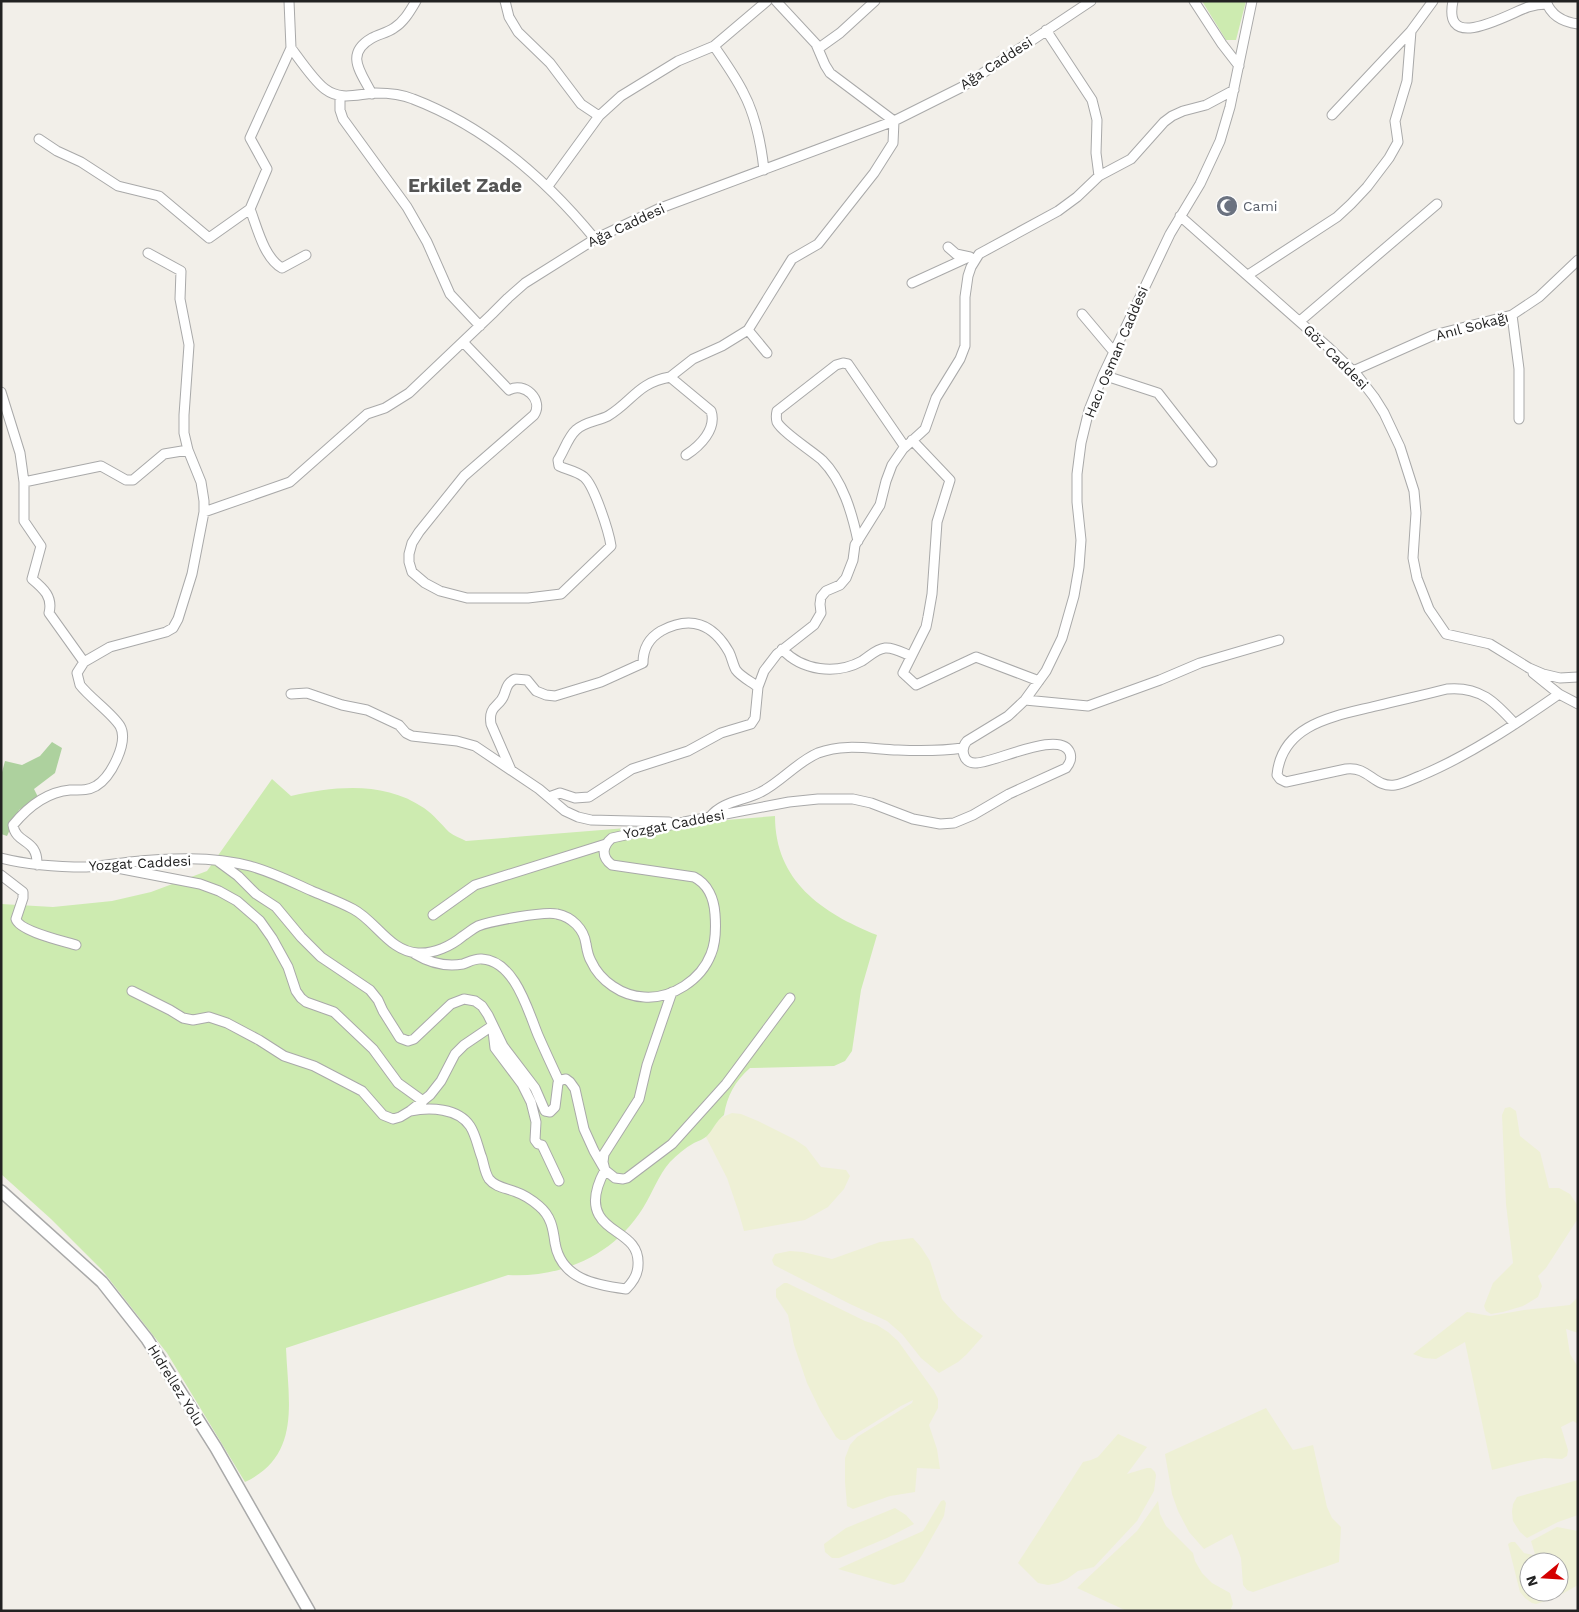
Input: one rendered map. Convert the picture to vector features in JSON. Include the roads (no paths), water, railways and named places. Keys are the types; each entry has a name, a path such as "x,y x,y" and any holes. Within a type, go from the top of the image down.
{"street":[{"path":"39,139 57,151 81,162 118,186 158,196 209,238 250,209 267,169 250,138 291,48 289,1"},
{"path":"372,94 357,64 357,52 367,42 399,24 416,1"},
{"path":"505,1 510,17 518,32 550,62 581,104 599,116"},
{"path":"548,186 599,116 621,96 688,56 714,46 767,1"},
{"path":"463,342 509,390 520,387 528,390 536,402 537,408 534,415 464,476 419,532 412,543 409,562 411,568 415,575 440,591 467,598 528,598 561,594 611,546 610,536 590,484 581,475 560,466 558,460 572,434 577,429 611,414 645,386 657,380 670,377 693,359 722,346 748,330 792,259 818,244 874,173 893,143 894,121 830,73 819,48 776,1"},
{"path":"819,48 840,33 875,1"},
{"name":"Ağa Caddesi","path":"204,512 290,482 367,414 385,408 409,393 525,283 595,239 658,209 894,121 962,87 1091,1"},
{"path":"1194,1 1239,66"},
{"name":"Hacı Osman Caddesi","path":"965,744 1008,716 1025,700 1052,661 1062,638 1077,582 1080,552 1077,488 1078,459 1089,410 1103,375 1170,234 1200,184 1214,155 1226,124 1252,1"},
{"path":"1332,115 1411,31 1433,1"},
{"path":"1454,1 1452,12 1455,22 1461,27 1470,29 1480,27 1529,7 1547,3 1553,13 1561,20 1578,24"},
{"path":"1046,30 1092,100 1097,120 1096,153 1099,176"},
{"path":"1248,274 1337,217 1362,193 1389,158 1398,142 1395,121 1407,81 1411,31"},
{"path":"714,46 748,102 760,140 764,170"},
{"path":"291,48 322,87 340,97 386,93 404,96 457,119 504,150 548,186 567,205 595,239"},
{"path":"912,283 972,258 1058,211 1077,197 1099,176 1131,159 1164,122 1172,116 1206,105 1234,90"},
{"path":"340,97 339,106 343,119 407,207 427,242 450,294 480,326"},
{"path":"1300,321 1437,204"},
{"path":"250,209 267,253 274,263 282,268 306,255"},
{"name":"Göz Caddesi","path":"1180,216 1248,274 1353,371 1384,413 1396,437 1412,479 1416,513 1413,558 1417,578 1429,609 1446,634 1490,644 1529,668 1543,674 1560,678 1578,676"},
{"path":"948,247 956,254 972,258"},
{"path":"37,865 36,855 32,847 27,841 17,836 13,825 25,811 46,798 70,790 88,789 99,784 115,764 122,743 123,734 120,727 80,685 77,673 84,662 110,647 166,632 175,625 192,574 204,512 200,482 188,450 183,424 189,344 180,299 181,271 148,253"},
{"path":"549,797 560,793 575,798 589,797 632,769 688,751 721,733 751,724 755,718 758,687 768,664 782,649 811,628 817,621 820,613 821,597 826,592 840,585 846,578 853,560 855,546 877,512 888,473 897,457 925,429 936,398 966,346 966,287 972,258"},
{"name":"Anıl Sokağı","path":"1353,371 1434,335 1512,315 1539,297 1578,260"},
{"path":"1082,314 1114,352"},
{"path":"1512,315 1519,369 1519,419"},
{"path":"748,330 767,353"},
{"path":"858,541 847,502 835,479 822,460 780,426 776,418 777,411 836,365 845,364 848,364 909,443 950,480 937,522 932,594 926,627 903,673 916,685 976,657 1039,681"},
{"path":"1103,375 1158,393 1212,462"},
{"path":"670,377 711,411 712,414 712,423 706,435 698,446 686,455"},
{"path":"1,392 20,453 24,482 24,521 40,546 32,579 46,593 50,600 49,613 84,662"},
{"path":"24,482 100,466 126,480 133,480 164,454 188,450"},
{"path":"511,771 491,724 490,716 494,707 504,696 507,686 515,679 527,680 536,691 550,696 601,682 643,662 645,648 655,635 666,628 690,623 702,624 711,630 729,652 736,670 758,687"},
{"path":"1025,700 1088,706 1160,680 1200,663 1279,640"},
{"path":"782,649 793,660 807,666 822,668 839,668 855,664 877,650 885,648 892,648 911,656"},
{"path":"1529,668 1559,694 1578,704"},
{"path":"1515,724 1495,703 1482,694 1462,688 1447,689 1336,716 1312,725 1299,733 1289,744 1282,757 1278,775 1280,779 1286,782 1346,769 1355,769 1364,772 1381,784 1396,785 1438,768 1515,724 1559,694"},
{"path":"291,694 308,693 342,705 367,710 399,725 406,733 412,736 469,743 549,797 564,811 584,819 684,822"},
{"path":"710,817 722,806 762,792 778,782 810,756 828,750 857,746 925,751 965,744"},
{"name":"Yozgat Caddesi","path":"1,858 37,865 68,867 102,866 151,860 216,860 238,863 265,871 355,909 399,948 415,953 427,953 438,950 456,942 484,924 541,913 555,914 566,917 580,928 585,938 588,955 594,967 614,987 628,994 644,998 661,996 684,986 706,964 711,953 716,920 711,895 701,881 691,876 612,865 604,856 606,844 616,836 789,802 818,799 844,798 871,803 913,819 940,824 954,823 973,815 1017,790 1063,769 1071,759 1069,752 1064,746 1046,745 1024,749 986,762 973,764 963,755 965,744"},
{"path":"433,915 475,885 606,844"},
{"path":"216,860 238,876 256,894 276,908 321,957 370,990 400,1038 408,1041 414,1040 451,1004 464,999 472,1000 482,1006 488,1014 492,1026 495,1048 527,1093 535,1117 535,1140 538,1144 542,1145 560,1181"},
{"path":"102,866 200,884 219,891 237,901 260,921 272,938 288,966 296,991 301,998 306,1002 334,1012 373,1049 398,1083 423,1101"},
{"path":"1,875 22,892 23,898 16,917 18,924 28,930 76,946"},
{"path":"415,953 437,963 462,964 479,959 489,960 500,966 512,979 524,1000 559,1081 555,1108 550,1112 545,1111 534,1088 509,1055 492,1026"},
{"path":"132,991 183,1018 193,1020 209,1017 222,1020 260,1040 284,1056 322,1070 362,1091 386,1117 396,1118 410,1111 430,1095 441,1081 455,1054 464,1045 492,1026"},
{"path":"410,1111 442,1110 465,1120 473,1132 489,1179 495,1185 524,1195 541,1207 551,1223 559,1256 567,1267 591,1283 626,1289 636,1275 638,1260 632,1245 601,1219 595,1202 597,1190 605,1170 602,1162 604,1154 639,1099 647,1065 672,992"},
{"path":"559,1081 566,1079 573,1085 584,1129 605,1170 615,1178 627,1178 672,1144 726,1084 790,998"},
{"name":"Hıdrellez Yolu","path":"1,1192 102,1282 147,1339 216,1448 309,1611"}],"place":[{"name":"Cami","path":"1227,206"}],"district":[{"name":"Erkilet Zade","path":"465,185"}]}
